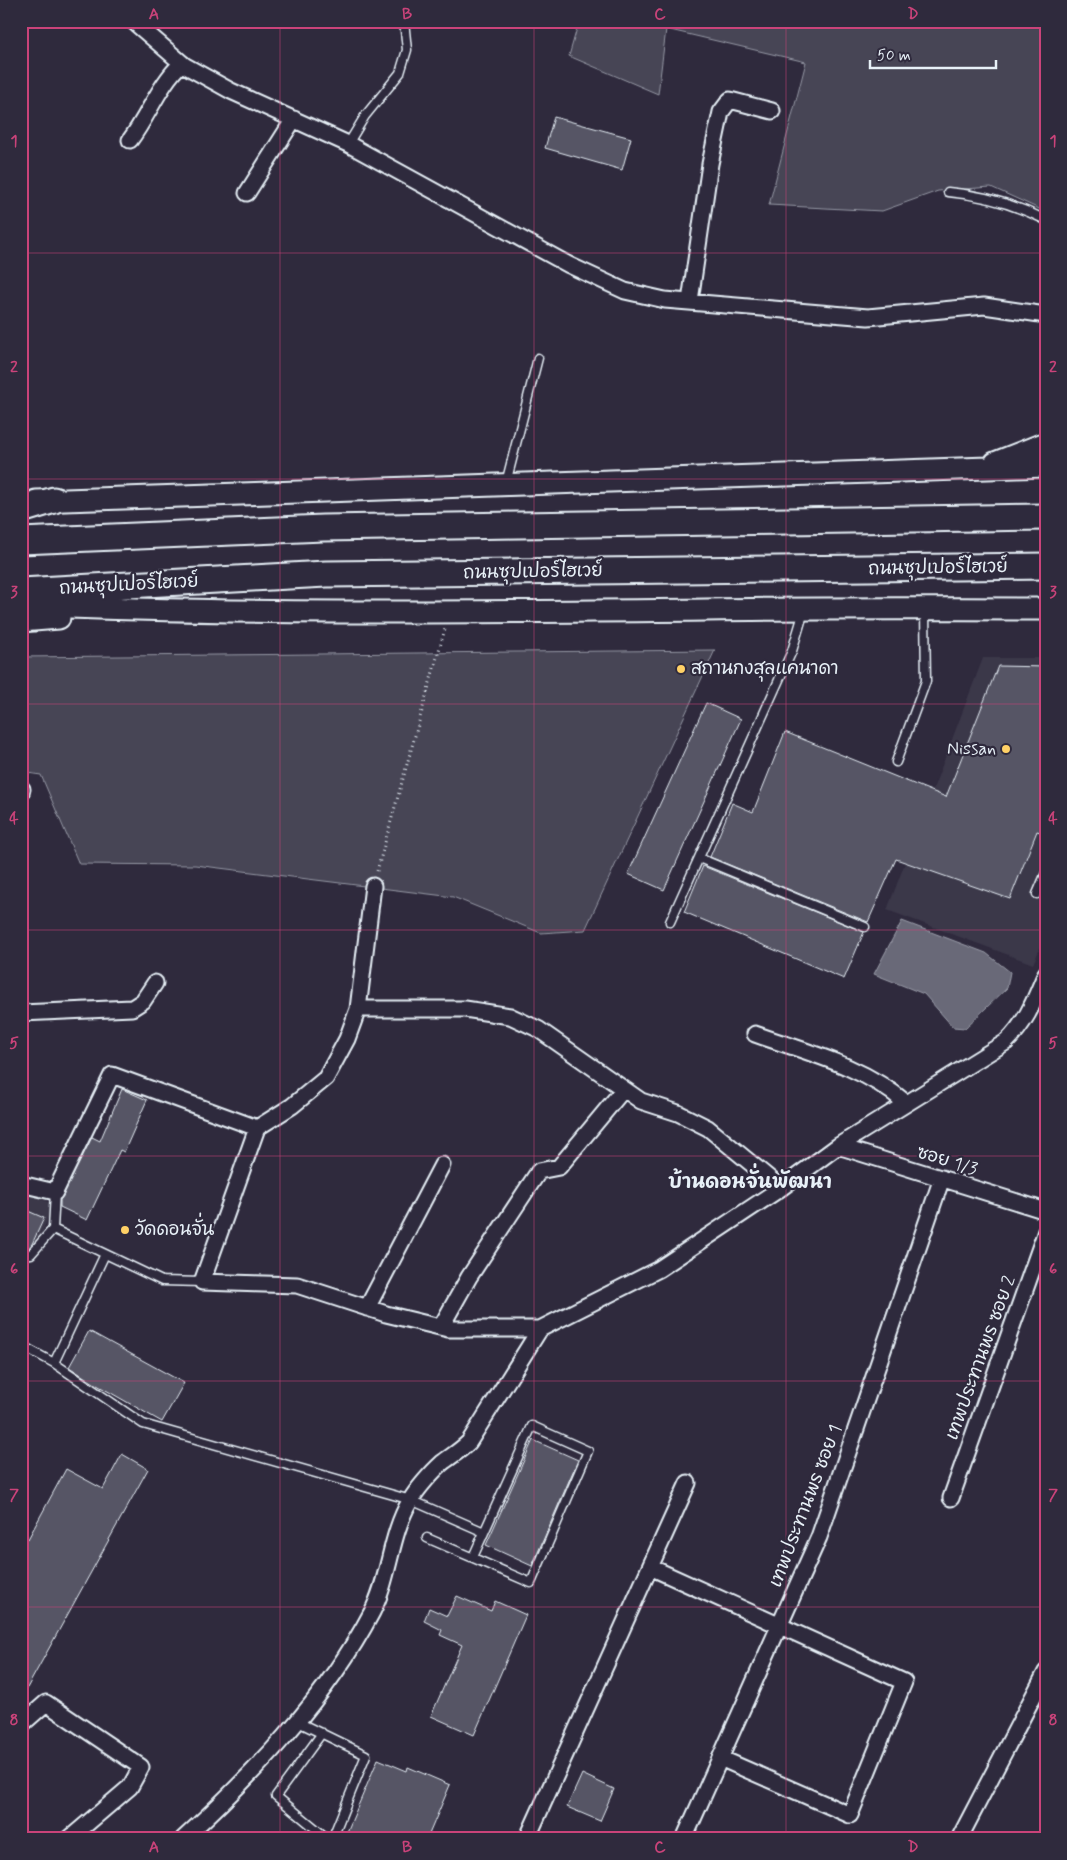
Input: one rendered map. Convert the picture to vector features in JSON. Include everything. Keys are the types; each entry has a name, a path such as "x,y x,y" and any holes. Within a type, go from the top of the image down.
{"highway":[{"path":"21,510 54,500"},
{"path":"21,541 323,528 1046,516"},
{"name":"ถนนซุปเปอร์ไฮเวย์","path":"21,592 326,574 1046,566"}],"main road":[{"path":"986,467 1046,443"},
{"path":"21,502 1046,466"},
{"path":"21,605 146,611 450,614 925,609 1036,609 1046,614"},
{"path":"21,621 146,611"}],"street":[{"path":"133,21 182,63 231,91 348,144 595,279 625,291 665,300 868,317 984,306 1046,315"},
{"path":"130,140 143,123 171,74 182,63"},
{"path":"690,301 710,164 721,112 730,100 772,111"},
{"path":"247,193 294,119"},
{"path":"373,886 358,1009 347,1039 326,1078 292,1106 257,1128 202,1282 297,1285 367,1308 441,1327 540,1329 659,1269 781,1188 838,1146 906,1102 1006,1042 1018,1030 1030,1012 1046,973"},
{"path":"21,1013 132,1008 143,1000 155,983"},
{"path":"358,1009 464,1009 510,1016 538,1029 641,1101 678,1114 708,1128 781,1188"},
{"path":"754,1034 852,1069 891,1089 906,1102"},
{"path":"21,1184 55,1192 112,1075 257,1128"},
{"path":"441,1327 468,1277 539,1171 559,1167 623,1090"},
{"name":"ซอย 1/3","path":"838,1146 1046,1211"},
{"path":"367,1308 442,1166"},
{"name":"เทพประทานพร ซอย 1","path":"684,1839 819,1537 942,1178"},
{"name":"เทพประทานพร ซอย 2","path":"951,1498 1046,1231"},
{"path":"183,1839 255,1769 298,1722 373,1611 383,1586 397,1534 411,1500 442,1463 458,1454 469,1442 540,1329"},
{"path":"527,1839 688,1483"},
{"path":"650,1567 904,1682 850,1815 720,1758"},
{"path":"959,1839 1046,1672"},
{"path":"21,1725 46,1703 141,1767 130,1787 69,1839"}],"lane":[{"path":"348,144 365,116 400,73 407,50 404,21"},
{"path":"948,192 974,194 1003,201 1046,220"},
{"path":"505,484 538,358"},
{"path":"896,762 926,681 925,609"},
{"path":"670,922 792,651 804,610"},
{"path":"699,858 865,927"},
{"path":"1036,894 1046,873"},
{"path":"21,1255 31,1254 54,1230 55,1192"},
{"path":"54,1230 162,1281 202,1282"},
{"path":"54,1363 105,1254"},
{"path":"21,1345 54,1363 143,1424 411,1500 484,1532"},
{"path":"427,1538 473,1558 531,1583 588,1451 532,1426 473,1558"},
{"path":"298,1722 366,1755 330,1839 276,1796 322,1734"}],"path":[{"path":"373,886 450,614"}],"shaded area":[{"path":"579,21 1046,21 1046,212 991,187 938,191 882,211 769,205 806,62 666,29 658,94 569,56"},
{"path":"715,650 585,930 541,933 453,897 195,865 79,864 41,775 21,772 21,657"},
{"path":"983,658 1046,658 1046,935 1033,964 887,910"},
{"path":"21,1191 54,1204 32,1256 21,1267"}],"water":[{"path":"902,921 986,953 1010,972 1007,988 965,1028 953,1027 924,994 874,974"}],"building":[{"path":"554,117 631,138 622,170 545,148"},
{"path":"998,666 1046,667 1046,834 1037,831 1010,899 896,859 868,922 710,857 732,803 753,812 785,732 946,797"},
{"path":"706,703 741,719 664,890 628,874"},
{"path":"703,866 864,932 844,979 684,912"},
{"path":"122,1089 147,1100 124,1152 120,1150 87,1220 60,1207 60,1200 92,1137 100,1141"},
{"path":"21,1208 44,1218 28,1249 21,1249"},
{"path":"89,1331 184,1383 162,1422 69,1367"},
{"path":"533,1440 578,1460 532,1566 486,1545"},
{"path":"122,1454 148,1469 21,1699 21,1544 25,1537 28,1539 66,1469 103,1489"},
{"path":"457,1596 491,1611 495,1601 526,1615 474,1735 431,1716 462,1645 440,1635 442,1630 424,1621 429,1608 447,1616"},
{"path":"378,1759 407,1771 408,1767 450,1785 427,1839 344,1839"},
{"path":"582,1774 614,1789 600,1821 567,1807"}],"place":[{"name":"สถานกงสุลแคนาดา","path":"681,669"},
{"name":"Nissan","path":"1006,749"},
{"name":"วัดดอนจั่น","path":"125,1230"}],"district":[{"name":"บ้านดอนจั่นพัฒนา","path":"750,1182"}]}
